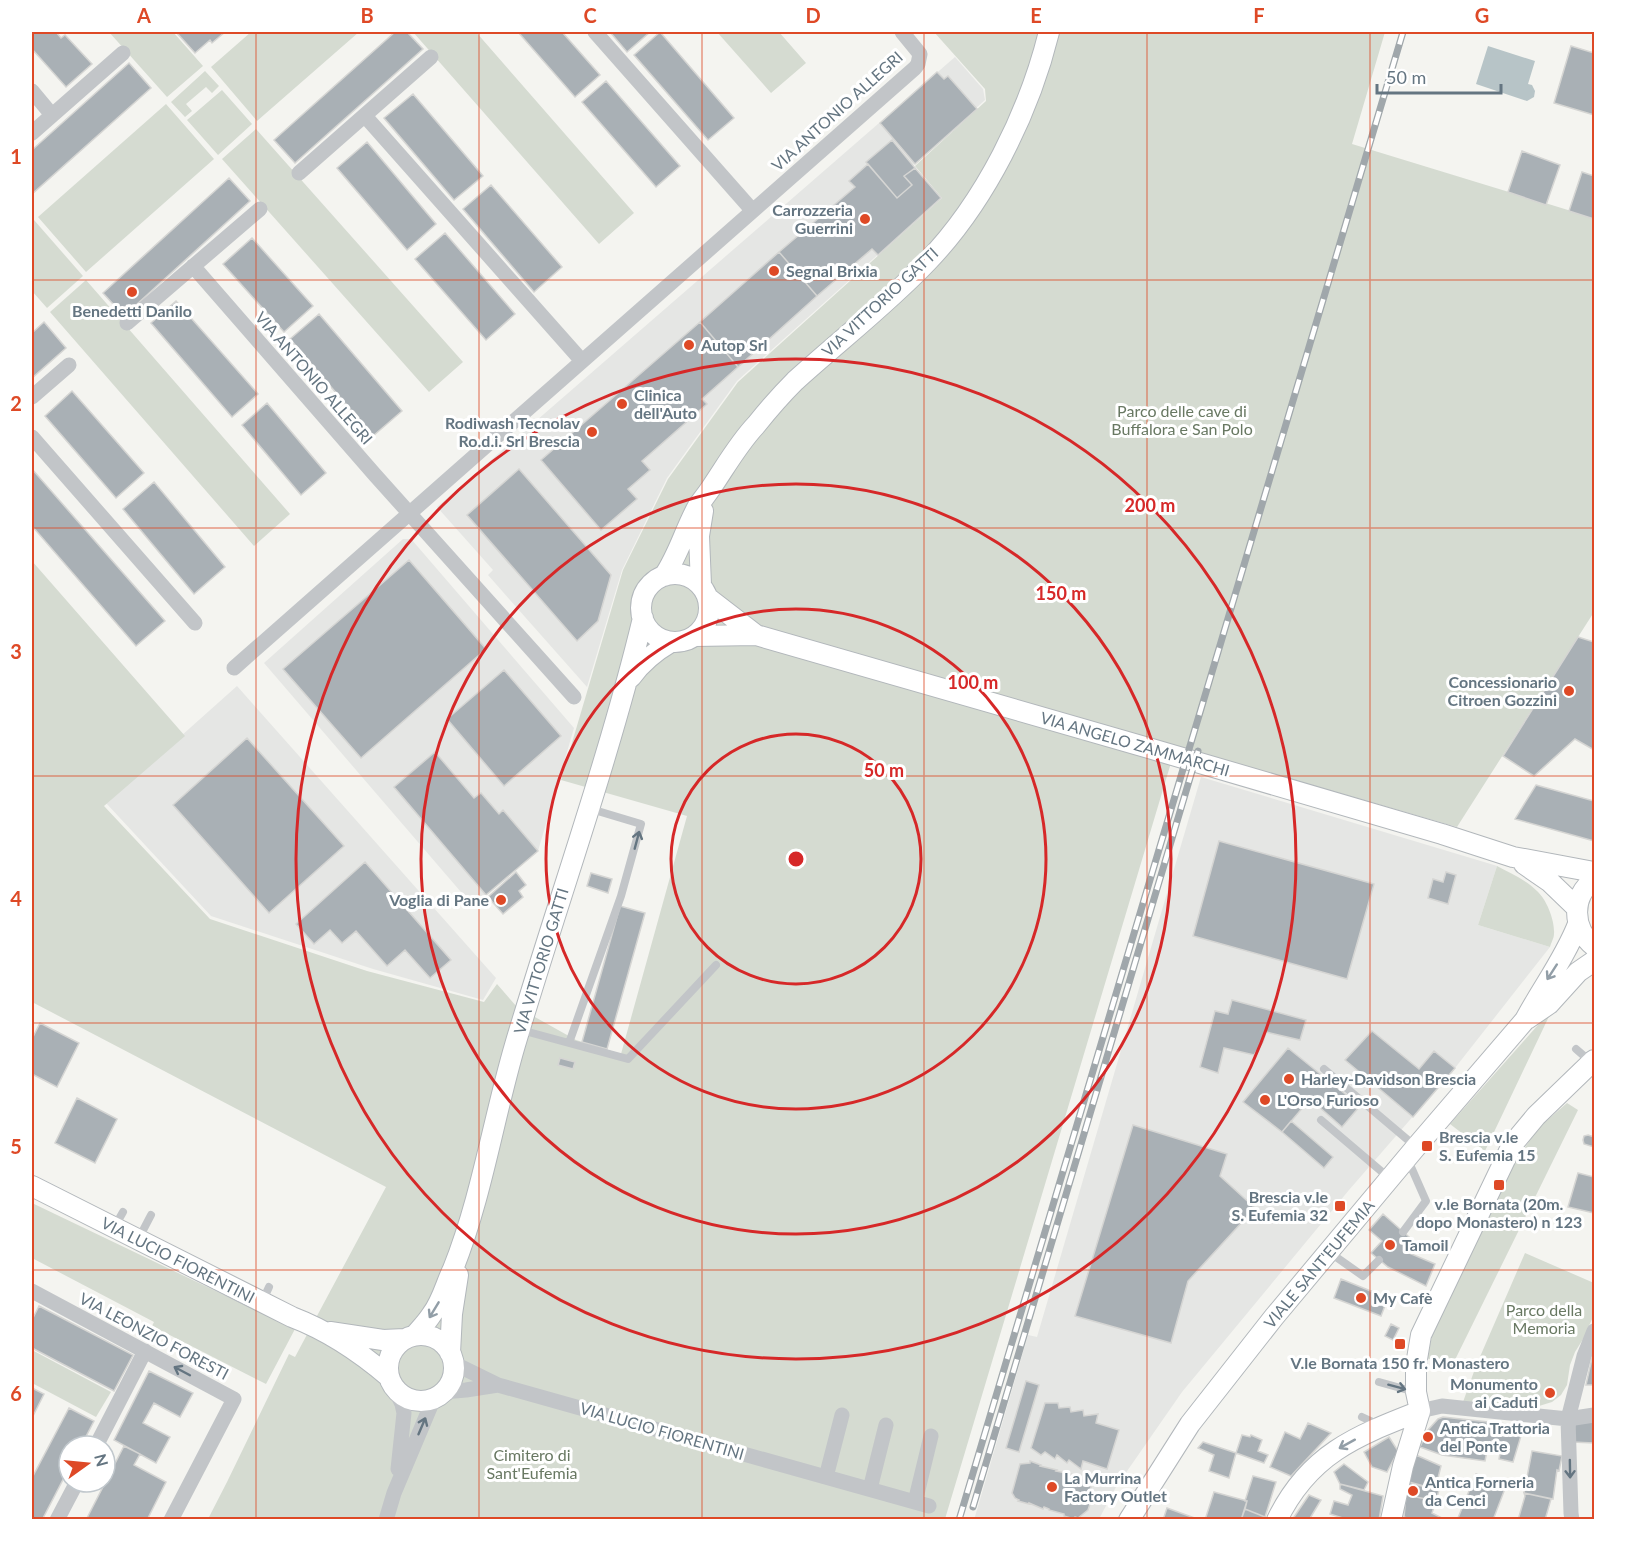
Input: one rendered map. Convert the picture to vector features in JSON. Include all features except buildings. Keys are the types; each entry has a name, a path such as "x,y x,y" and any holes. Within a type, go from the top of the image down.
{"street":[{"path":"595,32 752,210"},
{"name":"VIA ANTONIO ALLEGRI","path":"234,668 918,64 920,54 902,32"},
{"name":"VIA VITTORIO GATTI","path":"410,1337 436,1308 463,1243 483,1178 519,1030 590,809 628,681 643,618 642,601 645,593 650,585 664,576 698,507 740,443 794,383 907,282 951,234 985,185 1017,125 1034,84 1049,32"},
{"path":"32,133 123,53"},
{"path":"299,173 432,57"},
{"path":"32,91 52,115"},
{"path":"365,116 582,361"},
{"path":"127,323 260,209"},
{"name":"VIA ANTONIO ALLEGRI","path":"193,266 574,698"},
{"path":"32,397 69,365"},
{"path":"32,437 195,623"},
{"name":"VIA VITTORIO GATTI","path":"628,681 642,662 654,652 671,642 688,640 695,636 706,623 709,615 699,536 703,512 711,489"},
{"path":"664,576 672,574 688,576 705,592"},
{"name":"VIA ANGELO ZAMMARCHI","path":"705,592 756,635"},
{"path":"643,618 646,625 657,636 671,642"},
{"name":"VIA ANGELO ZAMMARCHI","path":"695,636 756,635 1163,752 1513,857 1594,872"},
{"name":"VIA ANGELO ZAMMARCHI","path":"1513,857 1550,882 1578,916 1586,938 1594,946"},
{"name":"VIALE SANT'EUFEMIA","path":"1129,1520 1190,1424 1274,1317 1389,1178 1525,1020 1537,996 1564,954 1578,916 1584,891 1594,880"},
{"name":"VIALE SANT'EUFEMIA","path":"1525,1020 1549,1004 1578,972 1594,961"},
{"path":"1391,1520 1418,1402 1416,1365 1421,1335 1512,1145 1536,1116 1588,1066"},
{"name":"VIA LUCIO FIORENTINI","path":"32,1186 118,1220 138,1240 266,1295 378,1367 392,1382"},
{"name":"VIA VITTORIO GATTI","path":"452,1358 452,1314 463,1243"},
{"name":"VIA LEONZIO FORESTI","path":"32,1293 234,1399 171,1520"},
{"name":"VIA LUCIO FIORENTINI","path":"325,1331 383,1340 410,1337"},
{"path":"1572,1520 1568,1419 1584,1356 1594,1331"},
{"path":"386,1520 394,1493 439,1395 450,1383 453,1373 452,1358 444,1344 425,1335 410,1337 396,1345 390,1355 388,1366 402,1404 404,1422 394,1493"},
{"path":"102,1434 145,1351"},
{"name":"VIA LUCIO FIORENTINI","path":"452,1358 498,1385 922,1504 931,1436"},
{"path":"392,1382 402,1395 412,1399 423,1401 439,1395"},
{"name":"VIA LUCIO FIORENTINI","path":"439,1395 498,1385"},
{"path":"1277,1520 1299,1482 1313,1467 1343,1445 1381,1427 1418,1402 1568,1419 1594,1415"},
{"path":"826,1477 842,1415"},
{"path":"870,1490 886,1425"},
{"path":"57,1520 71,1494"}],"lane":[{"path":"569,1043 621,896 641,824 590,809"},
{"path":"519,1030 628,1059 716,965"},
{"path":"1576,1049 1588,1066"},
{"path":"1324,1069 1411,1152 1426,1201 1403,1232"},
{"path":"1320,1120 1389,1178"},
{"path":"138,1240 151,1215"},
{"path":"1328,1252 1363,1276 1379,1260"},
{"path":"1379,1382 1418,1402"},
{"path":"1362,1417 1381,1427"}],"shaded area":[{"path":"1488,46 1535,61 1528,84 1532,85 1535,91 1534,97 1527,101 1476,84"},
{"path":"955,57 983,89 985,100 913,165 941,198 737,381 667,478 622,570 587,687 488,575 493,570 437,507"},
{"path":"403,539 412,540 574,728 538,851 473,906 264,663"},
{"path":"237,686 496,978 483,1000 373,969 211,916 106,803"},
{"path":"1201,777 1497,866 1478,925 1550,947 1455,1068 1349,1190 1182,1392 1116,1487 1099,1519 974,1520 1028,1335 1037,1337"}],"green space":[{"path":"109,32 173,32 203,66 167,97"},
{"path":"251,32 359,32 257,121 211,67"},
{"path":"413,32 476,32 634,213 599,244"},
{"path":"717,32 779,32 806,63 771,93"},
{"name":"Parco delle cave di Buffalora e San Polo","path":"934,32 1385,32 1352,144 1594,218 1594,612 1457,827 1176,746 945,1519 208,1519 289,1354 295,1357 386,1187 32,1002 32,561 185,736 104,806 210,919 367,971 484,1002 497,984 517,1007 576,1040 621,1054 687,816 561,780 623,570 668,479 738,382 942,198 915,166 986,101 985,89"},
{"path":"205,71 219,86 212,93 206,87 186,104 192,111 185,117 171,102"},
{"path":"222,90 252,124 218,155 187,120"},
{"path":"166,104 214,159 86,272 38,217"},
{"path":"256,129 463,362 429,392 222,159"},
{"path":"34,220 83,276 47,308 32,291 32,222"},
{"path":"86,280 290,514 254,546 50,312"},
{"path":"1497,866 1528,883 1544,900 1552,917 1554,929 1550,947 1478,925"},
{"path":"1553,1008 1485,1151 1450,1124"},
{"path":"1567,1103 1578,1110 1451,1368 1427,1358 1432,1336 1509,1172 1537,1129"},
{"path":"32,1203 295,1329 266,1384 152,1326 154,1322 32,1258"},
{"name":"Parco della Memoria","path":"1525,1253 1594,1283 1594,1315 1575,1352 1567,1385 1561,1395 1552,1402 1539,1406 1463,1402 1476,1366"},
{"path":"32,1350 111,1392 96,1417 32,1383"}],"railway":[{"path":"959,1520 1403,32"},
{"path":"973,1507 1198,751"}],"place":[{"name":"Carrozzeria Guerrini","path":"865,219"},
{"name":"Segnal Brixia","path":"774,271"},
{"name":"Benedetti Danilo","path":"132,292"},
{"name":"Autop Srl","path":"689,345"},
{"name":"Clinica dell'Auto","path":"622,404"},
{"name":"Rodiwash Tecnolav Ro.d.i. Srl Brescia","path":"592,432"},
{"name":"Concessionario Citroen Gozzini","path":"1569,691"},
{"name":"Voglia di Pane","path":"501,900"},
{"name":"Harley-Davidson Brescia","path":"1289,1079"},
{"name":"L'Orso Furioso","path":"1265,1100"},
{"name":"Brescia v.le S. Eufemia 15","path":"1427,1146"},
{"name":"v.le Bornata (20m. dopo Monastero) n 123","path":"1499,1185"},
{"name":"Brescia v.le S. Eufemia 32","path":"1340,1206"},
{"name":"Tamoil","path":"1390,1245"},
{"name":"My Cafè","path":"1361,1298"},
{"name":"V.le Bornata 150 fr. Monastero","path":"1400,1344"},
{"name":"Monumento ai Caduti","path":"1550,1393"},
{"name":"Antica Trattoria del Ponte","path":"1428,1437"},
{"name":"La Murrina Factory Outlet","path":"1052,1487"},
{"name":"Antica Forneria da Cenci","path":"1413,1491"}],"park label":[{"name":"Cimitero di Sant'Eufemia","path":"532,1464"}]}
